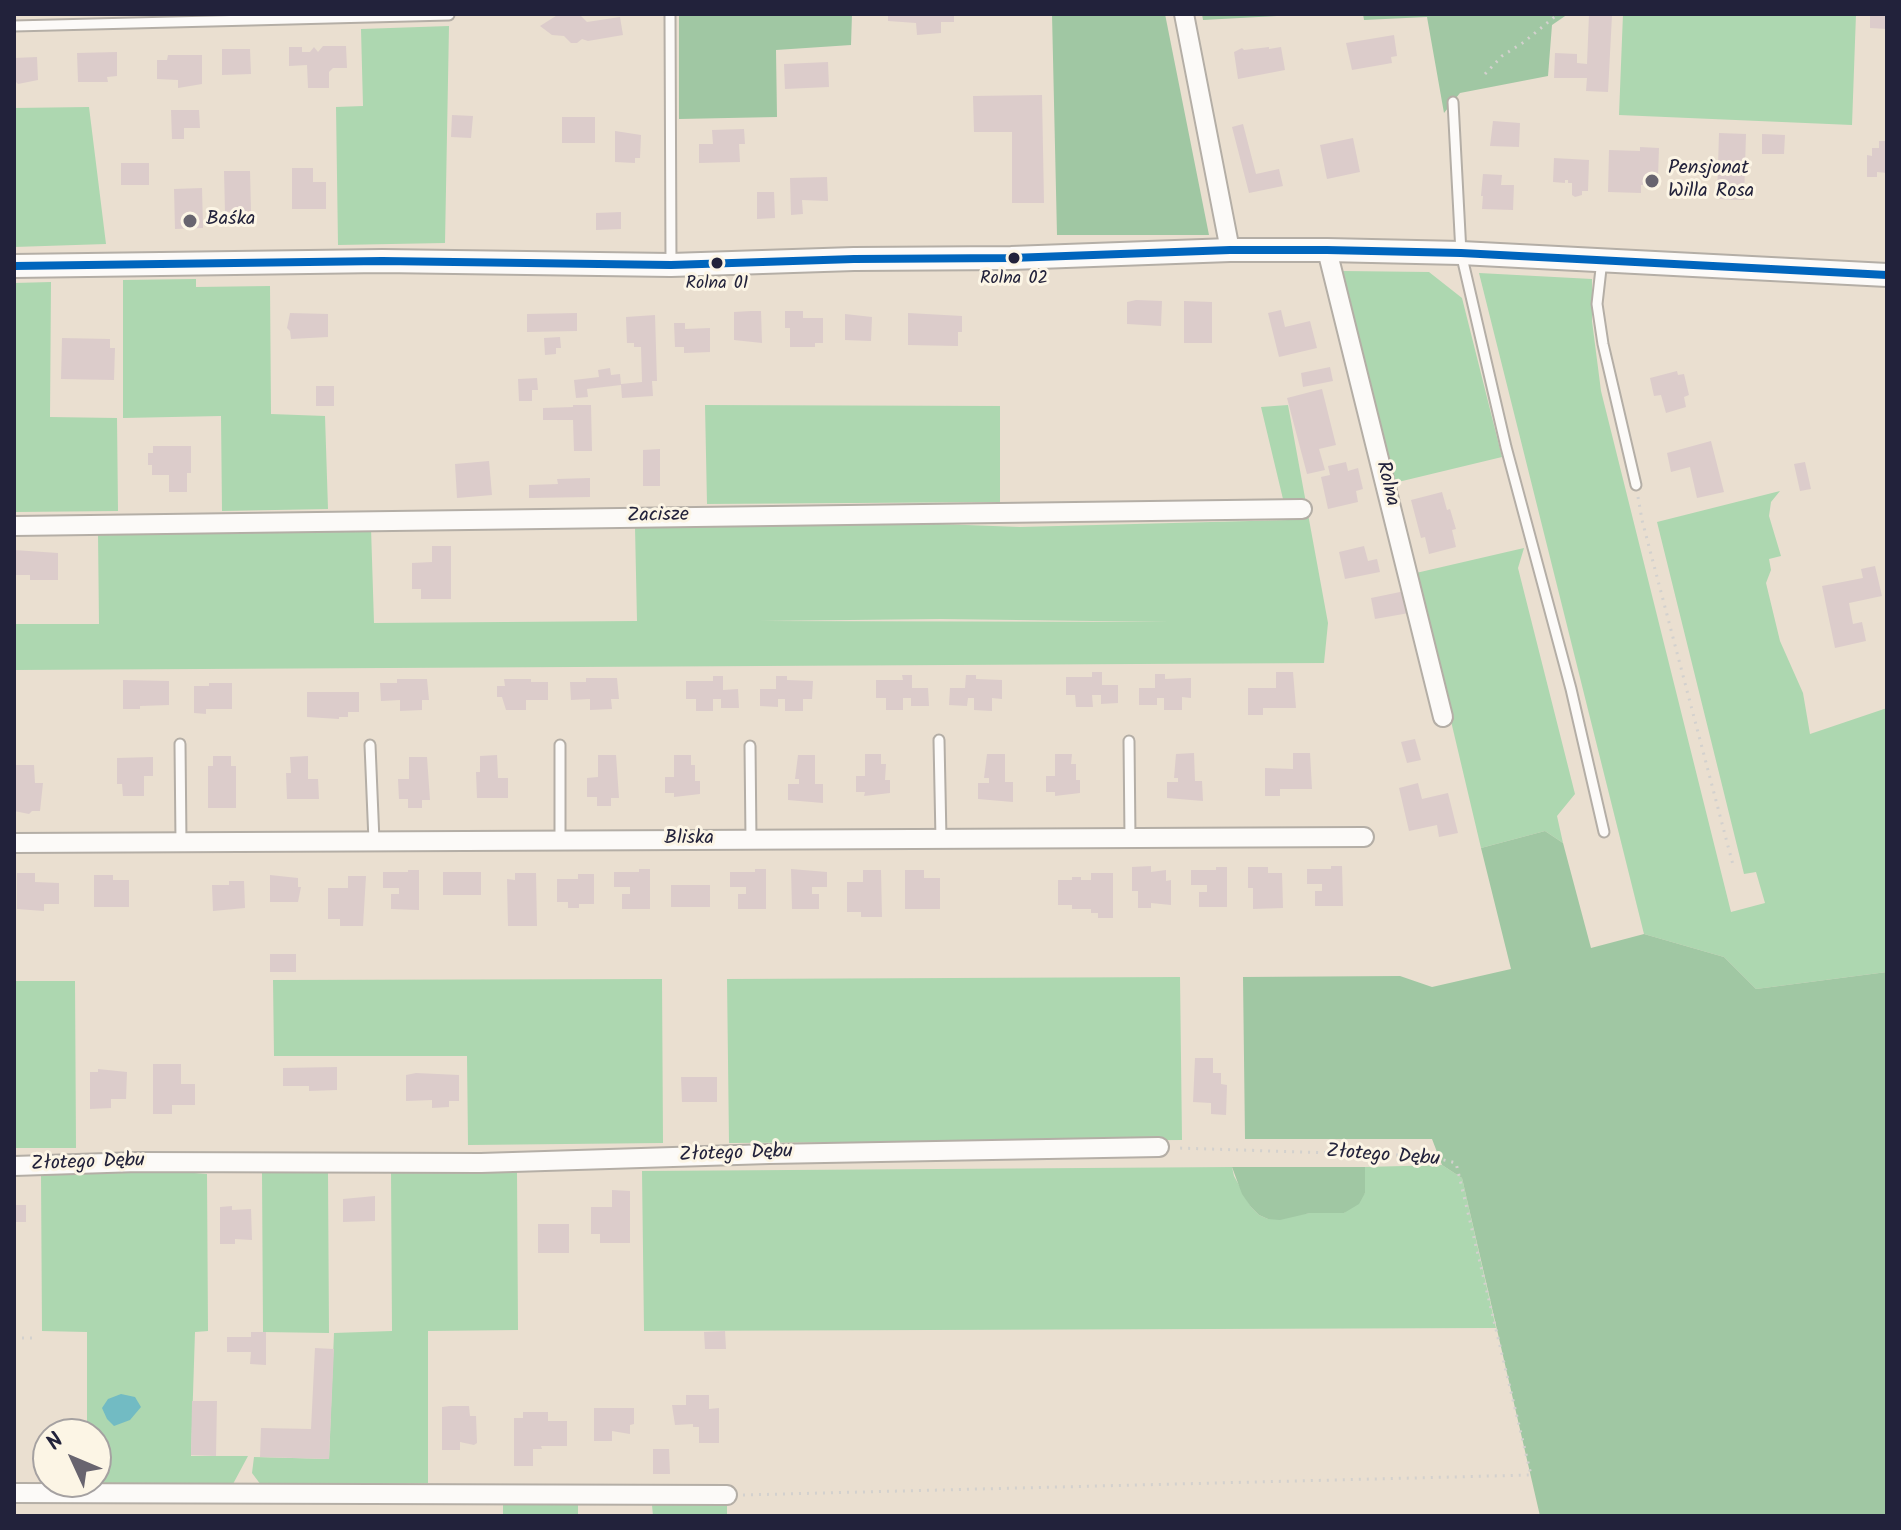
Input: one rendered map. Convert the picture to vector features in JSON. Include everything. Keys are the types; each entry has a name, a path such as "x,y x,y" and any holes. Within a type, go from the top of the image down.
{"street":[{"path":"1184,14 1230,250"},
{"path":"14,266 382,261 671,265 1327,250 1461,253 1887,275"},
{"name":"Rolna","path":"1327,250 1443,717"},
{"name":"Zacisze","path":"14,526 1302,509"},
{"name":"Bliska","path":"14,843 1364,837"},
{"name":"Złotego Dębu","path":"14,1166 138,1162 481,1163 1159,1147"},
{"path":"14,1493 727,1495"}],"lane":[{"path":"670,14 671,265"},
{"path":"14,26 449,15"},
{"path":"1453,102 1461,253 1506,447 1571,689 1604,832"},
{"path":"1602,260 1597,304 1636,485"},
{"path":"939,740 941,839"},
{"path":"1129,741 1130,838"},
{"path":"180,744 181,842"},
{"path":"370,745 374,841"},
{"path":"560,745 560,841"},
{"path":"750,746 751,840"}],"path":[{"path":"1485,74 1502,56 1558,14"},
{"path":"1636,485 1642,520 1733,865"},
{"name":"Złotego Dębu","path":"727,1495 1531,1475 1456,1163 1428,1156 1159,1147"},
{"path":"14,1338 33,1338"}],"green space":[{"path":"679,14 852,14 851,45 776,50 777,117 679,119"},
{"path":"1052,14 1165,14 1209,235 1057,235"},
{"path":"1202,14 1314,14 1203,20"},
{"path":"1363,14 1568,14 1552,25 1548,76 1460,93 1444,113 1427,17 1364,20"},
{"path":"1623,14 1856,14 1852,125 1619,115"},
{"path":"449,26 445,243 338,245 336,107 363,106 361,29"},
{"path":"89,107 106,244 14,247 14,108"},
{"path":"1343,271 1429,272 1462,298 1502,457 1394,483"},
{"path":"1479,273 1592,279 1592,321 1601,391 1731,912 1765,903 1756,872 1744,874 1657,522 1780,491 1771,502 1769,516 1781,556 1769,559 1771,570 1766,583 1780,641 1803,693 1810,734 1887,708 1887,972 1756,989 1724,957 1644,934"},
{"path":"196,279 196,287 270,286 271,414 325,416 328,509 222,511 221,416 123,418 123,280"},
{"path":"51,282 50,417 117,418 118,511 16,512 14,283"},
{"path":"705,405 1000,406 1000,502 707,504"},
{"path":"1288,405 1328,623 1324,663 14,670 14,624 99,624 98,533 371,528 374,623 637,621 635,527 939,524 1020,527 1288,520 1261,407","holes":["940,619 1170,622 760,621"]},
{"path":"1524,548 1518,568 1575,794 1557,816 1563,843 1545,831 1481,848 1416,573"},
{"path":"1545,831 1563,843 1591,948 1644,934 1724,957 1756,989 1887,972 1887,1516 1540,1516 1462,1178 1442,1165 1432,1139 1245,1139 1243,977 1400,976 1432,987 1511,969 1481,848"},
{"path":"1180,977 1182,1140 729,1143 727,979"},
{"path":"662,979 663,1143 468,1145 467,1056 274,1056 273,980"},
{"path":"14,981 75,981 76,1148 14,1148"},
{"path":"1442,1165 1462,1178 1496,1328 644,1331 642,1171 1232,1167 1251,1207 1268,1219 1310,1213 1344,1213 1365,1193 1365,1167"},
{"path":"1232,1167 1365,1167 1365,1193 1359,1204 1344,1213 1310,1213 1280,1220 1268,1219 1259,1215 1242,1194"},
{"path":"169,1171 207,1174 208,1331 195,1332 191,1456 248,1456 233,1484 112,1484 112,1418 87,1418 87,1332 42,1331 41,1175"},
{"path":"391,1172 517,1172 518,1330 428,1331 428,1483 261,1485 252,1473 254,1457 329,1459 334,1333 392,1331"},
{"path":"262,1173 328,1173 329,1333 263,1332"},
{"path":"727,1504 727,1516 653,1516 652,1505"},
{"path":"503,1505 578,1505 578,1516 503,1516"}],"water":[{"path":"121,1394 135,1397 141,1407 130,1420 114,1426 112,1418 107,1418 102,1408 108,1399"}],"building":[{"path":"559,14 579,14 587,22 620,17 623,35 571,43 564,36 552,35 540,26"},
{"path":"888,14 954,14 954,22 941,22 941,33 917,35 916,23 888,21"},
{"path":"1589,14 1612,15 1608,92 1586,91 1587,78 1554,78 1555,53 1577,54 1577,63 1587,64"},
{"path":"1870,14 1887,14 1887,29 1870,28"},
{"path":"1394,35 1397,56 1391,57 1392,63 1352,70 1346,43"},
{"path":"323,46 346,46 347,68 333,68 329,72 329,88 308,88 307,65 289,66 289,47 302,47 302,52 310,52 314,47 318,52"},
{"path":"1281,47 1285,70 1238,79 1234,52 1242,48"},
{"path":"222,49 250,49 251,74 222,75"},
{"path":"117,52 117,76 107,77 108,82 78,82 77,53"},
{"path":"168,55 202,55 202,84 178,88 178,80 157,79 157,60 167,60"},
{"path":"37,57 38,80 18,84 14,80 14,58"},
{"path":"828,62 829,87 785,89 784,64"},
{"path":"1042,95 1044,203 1012,203 1012,132 974,132 973,96"},
{"path":"171,110 199,110 200,128 184,128 184,139 172,139"},
{"path":"452,115 473,116 471,138 451,137"},
{"path":"562,117 595,117 595,143 562,143"},
{"path":"1493,121 1520,123 1519,147 1490,146"},
{"path":"1243,124 1256,174 1279,169 1283,186 1249,193 1232,127"},
{"path":"744,129 745,144 739,144 740,162 699,163 699,144 713,144 712,130"},
{"path":"615,131 641,135 640,158 635,158 635,163 615,162"},
{"path":"1719,133 1746,134 1744,200 1717,199"},
{"path":"1762,134 1785,135 1784,154 1762,154"},
{"path":"1353,138 1360,172 1327,179 1320,145"},
{"path":"1879,141 1887,141 1887,173 1877,172 1877,177 1867,177 1867,155 1872,156 1872,148 1879,148"},
{"path":"1640,147 1659,148 1658,177 1646,177 1641,193 1608,192 1609,150 1640,151"},
{"path":"1554,158 1589,160 1588,191 1582,191 1582,195 1575,197 1572,195 1572,183 1568,180 1565,183 1553,182"},
{"path":"121,163 149,163 149,185 121,185"},
{"path":"292,168 313,168 313,182 326,182 326,209 292,209"},
{"path":"224,171 250,171 251,211 225,212"},
{"path":"1483,174 1502,175 1501,185 1514,185 1513,210 1482,209"},
{"path":"827,177 828,201 802,200 803,214 791,215 790,178"},
{"path":"202,188 203,228 175,229 174,189"},
{"path":"757,192 774,192 775,218 757,219"},
{"path":"621,212 621,229 596,230 596,213"},
{"path":"1162,301 1161,326 1127,324 1127,302"},
{"path":"1184,301 1212,302 1212,343 1184,343"},
{"path":"1281,310 1285,327 1310,321 1317,348 1279,357 1268,313"},
{"path":"761,311 762,343 734,340 734,312"},
{"path":"785,311 803,311 803,318 823,318 823,343 815,343 815,347 790,347 790,328 785,328"},
{"path":"290,313 328,314 328,337 291,339 287,328"},
{"path":"577,313 577,331 527,332 527,314"},
{"path":"908,313 962,316 958,346 908,345"},
{"path":"845,314 872,317 871,341 845,340"},
{"path":"655,315 657,381 652,381 653,396 622,398 621,385 587,389 588,397 576,398 574,380 599,377 598,370 610,368 611,375 620,374 621,384 642,382 641,347 627,343 626,317"},
{"path":"674,323 685,323 685,329 710,328 710,352 684,353 684,347 675,347"},
{"path":"560,337 561,348 556,348 556,354 545,355 544,338"},
{"path":"62,338 110,339 110,348 115,348 114,380 61,379"},
{"path":"1330,367 1333,381 1303,387 1301,373"},
{"path":"1677,371 1678,375 1684,374 1689,395 1684,397 1686,407 1666,413 1661,395 1654,396 1650,378"},
{"path":"537,378 538,390 532,390 532,401 519,401 518,379"},
{"path":"316,386 334,386 334,406 316,406"},
{"path":"1322,389 1336,445 1319,449 1325,470 1307,474 1287,398"},
{"path":"591,405 592,451 574,451 573,420 543,420 543,408"},
{"path":"1711,441 1724,492 1697,498 1690,467 1671,472 1667,453"},
{"path":"153,446 191,446 187,492 169,492 169,475 152,475 148,453 153,453"},
{"path":"660,449 660,486 643,486 643,450"},
{"path":"489,461 492,495 457,498 455,464"},
{"path":"1346,462 1348,471 1358,468 1363,489 1356,491 1358,502 1328,509 1321,477 1330,475 1328,466"},
{"path":"1805,462 1811,489 1800,491 1794,464"},
{"path":"590,478 590,497 529,498 529,485 558,484 557,479"},
{"path":"1442,492 1456,529 1452,530 1456,547 1429,554 1425,537 1421,538 1411,500"},
{"path":"432,546 451,546 451,599 421,599 421,589 412,589 412,563 432,562"},
{"path":"1364,546 1368,561 1377,559 1380,572 1345,579 1339,552"},
{"path":"14,550 58,553 58,580 30,580 30,575 14,575"},
{"path":"1875,566 1882,596 1849,603 1853,624 1862,622 1866,641 1835,648 1822,586 1863,578 1861,569"},
{"path":"1405,591 1409,613 1375,619 1371,598"},
{"path":"1092,672 1102,672 1102,685 1118,685 1118,703 1101,704 1101,695 1092,695 1093,707 1076,707 1075,695 1066,695 1066,677 1092,677"},
{"path":"1276,672 1293,672 1296,708 1263,708 1263,715 1248,715 1248,688 1276,688"},
{"path":"1155,674 1165,674 1165,679 1191,678 1191,698 1182,697 1182,710 1164,710 1164,698 1157,698 1157,705 1139,705 1139,688 1155,688"},
{"path":"902,675 912,675 912,688 928,688 929,706 911,706 911,698 903,698 903,710 886,710 886,698 876,698 876,680 903,680"},
{"path":"966,675 976,675 976,679 1002,680 1002,699 992,698 992,711 974,710 974,698 968,698 967,706 949,705 950,688 965,688"},
{"path":"713,676 723,676 723,690 738,689 739,708 721,708 721,699 713,699 713,711 696,711 696,699 686,699 686,681 713,681"},
{"path":"776,676 787,676 787,680 813,681 812,699 803,699 803,711 785,711 785,699 778,699 778,707 760,706 760,689 776,689"},
{"path":"586,678 617,678 619,699 611,699 612,709 590,710 590,699 571,700 570,682 586,682"},
{"path":"397,679 427,679 429,700 422,700 422,710 400,711 400,700 381,701 380,683 397,683"},
{"path":"504,679 548,682 548,700 526,700 526,710 506,710 502,697 497,697 497,686 505,686"},
{"path":"123,680 169,681 169,705 123,709"},
{"path":"209,683 232,683 232,709 206,709 206,714 194,713 194,686 209,686"},
{"path":"307,692 359,692 359,712 348,712 348,717 339,719 307,717"},
{"path":"1415,739 1421,760 1407,763 1401,742"},
{"path":"1194,753 1195,781 1202,781 1203,801 1167,798 1167,782 1178,782 1178,778 1174,778 1176,754"},
{"path":"1293,753 1310,753 1312,789 1280,789 1280,796 1265,796 1265,768 1293,769"},
{"path":"865,754 881,754 881,764 886,764 885,780 890,780 890,793 864,796 865,792 856,792 856,776 865,776"},
{"path":"987,754 1005,754 1005,782 1013,782 1013,802 978,799 978,783 989,783 989,778 984,778"},
{"path":"1055,754 1072,754 1071,764 1076,764 1080,793 1055,796 1055,792 1046,792 1046,776 1055,776"},
{"path":"497,755 498,778 508,778 508,798 477,798 476,772 480,772 480,756"},
{"path":"598,755 616,755 619,798 611,798 611,806 597,806 597,797 587,797 587,778 598,777"},
{"path":"674,755 691,755 691,765 695,765 695,781 700,781 700,794 674,797 674,793 665,793 665,777 674,777"},
{"path":"798,755 815,755 815,784 823,784 823,803 788,800 788,784 799,784 799,779 795,779"},
{"path":"213,756 231,756 231,766 236,766 236,808 208,808 208,766 213,766"},
{"path":"308,756 308,779 318,779 319,799 287,799 286,773 291,773 290,757"},
{"path":"153,757 153,776 144,776 144,796 123,796 122,784 117,784 117,758"},
{"path":"409,757 427,757 430,800 422,800 422,808 408,808 408,799 399,799 398,779 409,779"},
{"path":"16,765 34,765 35,783 43,783 40,811 29,814 14,811"},
{"path":"1418,783 1422,799 1448,793 1458,833 1439,837 1437,825 1409,831 1399,788"},
{"path":"1151,866 1151,872 1166,870 1166,881 1171,880 1171,905 1151,903 1151,908 1138,908 1138,891 1132,891 1132,867"},
{"path":"1331,866 1342,866 1343,906 1315,906 1315,891 1322,891 1322,884 1307,884 1307,869 1331,869"},
{"path":"1216,867 1227,867 1227,907 1199,907 1199,892 1207,892 1207,885 1191,885 1191,870 1216,870"},
{"path":"1248,867 1268,867 1268,873 1282,873 1283,908 1253,909 1253,888 1248,888"},
{"path":"639,869 650,869 650,909 622,909 622,894 630,894 630,887 614,887 614,872 639,872"},
{"path":"755,869 766,869 766,909 738,909 738,894 746,894 746,887 730,887 730,872 755,872"},
{"path":"791,869 827,872 827,887 812,887 812,894 819,894 819,909 792,909"},
{"path":"419,870 419,910 391,909 391,894 399,894 399,888 383,888 383,872"},
{"path":"863,870 881,870 882,917 861,917 861,912 847,912 847,882 863,882"},
{"path":"905,870 924,870 924,878 940,878 940,909 905,909"},
{"path":"443,872 481,872 481,895 443,895"},
{"path":"17,873 35,873 35,882 59,883 59,904 44,904 44,911 17,909"},
{"path":"515,873 536,873 537,926 508,926 507,879 515,880"},
{"path":"1091,873 1113,873 1113,918 1098,918 1098,913 1091,913 1091,909 1058,905 1058,880 1081,877 1081,880 1091,880"},
{"path":"578,874 594,874 594,904 568,908 568,902 557,902 557,879 578,879"},
{"path":"94,875 113,875 113,880 129,880 129,907 94,907"},
{"path":"270,875 298,878 298,887 301,887 298,902 270,902"},
{"path":"348,876 366,876 363,926 340,926 340,919 328,919 328,888 348,888"},
{"path":"229,881 244,881 245,908 213,911 212,885 229,885"},
{"path":"671,885 710,885 710,907 671,907"},
{"path":"270,954 296,954 296,972 270,972"},
{"path":"1195,1058 1213,1058 1213,1073 1221,1073 1221,1084 1227,1085 1226,1115 1211,1114 1211,1103 1193,1102"},
{"path":"153,1064 181,1064 181,1084 195,1084 195,1105 172,1105 172,1114 153,1114"},
{"path":"337,1067 337,1090 309,1091 309,1086 283,1086 283,1068"},
{"path":"98,1069 127,1072 126,1099 111,1099 111,1108 90,1109 90,1072 98,1072"},
{"path":"406,1075 459,1075 459,1101 449,1101 449,1107 432,1108 432,1100 406,1101"},
{"path":"681,1077 717,1077 717,1102 682,1102"},
{"path":"612,1190 630,1191 630,1243 600,1243 600,1234 591,1234 591,1207 612,1207"},
{"path":"375,1196 375,1221 343,1222 343,1199"},
{"path":"14,1205 26,1205 26,1222 14,1222"},
{"path":"232,1206 232,1210 251,1209 252,1240 235,1239 235,1244 220,1244 220,1207"},
{"path":"538,1224 569,1224 569,1253 538,1253"},
{"path":"725,1331 726,1349 705,1349 704,1332"},
{"path":"251,1332 266,1332 266,1365 250,1364 251,1352 227,1352 227,1337 251,1337"},
{"path":"315,1348 334,1349 329,1459 260,1457 261,1428 311,1429"},
{"path":"686,1395 709,1395 709,1409 719,1408 719,1443 699,1443 699,1427 693,1427 693,1424 675,1425 672,1405 686,1405"},
{"path":"192,1401 217,1401 216,1456 191,1455"},
{"path":"469,1406 470,1416 476,1416 477,1443 460,1442 460,1450 442,1450 442,1407"},
{"path":"594,1408 634,1408 634,1424 630,1425 630,1434 612,1431 612,1441 594,1441"},
{"path":"523,1412 548,1412 548,1421 567,1421 567,1446 533,1449 533,1466 514,1466 514,1418 523,1418"},
{"path":"653,1449 669,1449 670,1474 653,1474"}],"transit line":[{"path":"14,266 382,261 671,265 1327,250 1461,253 1887,275"}],"place":[{"name":"Pensjonat Willa Rosa","path":"1652,181"},
{"name":"Baśka","path":"190,221"},
{"name":"Rolna 02","path":"1014,258"},
{"name":"Rolna 01","path":"717,263"}]}
